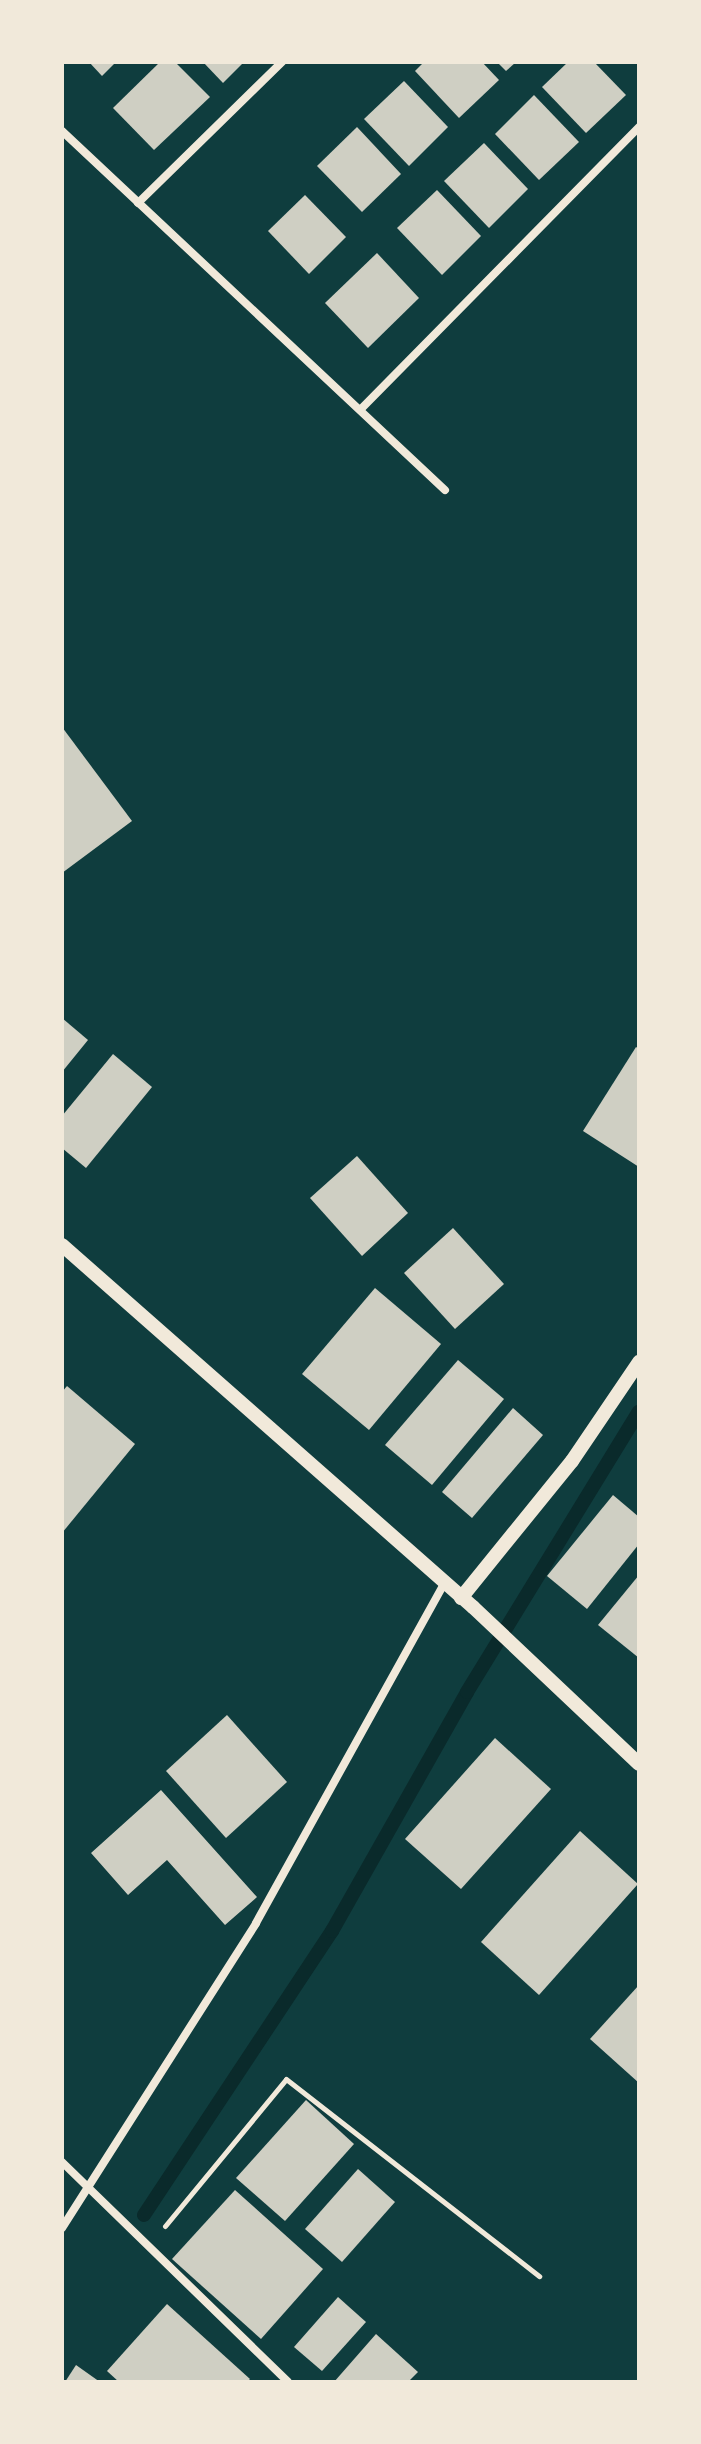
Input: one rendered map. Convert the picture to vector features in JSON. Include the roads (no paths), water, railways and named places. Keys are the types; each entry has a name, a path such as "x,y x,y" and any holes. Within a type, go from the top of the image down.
{"street":[{"path":"138,203 282,62"},
{"path":"361,409 639,127"},
{"path":"62,131 445,490"},
{"path":"62,1245 467,1603 543,1678 639,1764"},
{"path":"467,1603 572,1461 639,1362"},
{"path":"62,2228 256,1923 444,1584"},
{"path":"62,2162 146,2249 288,2382"}],"waterway":[{"path":"144,2215 332,1931 467,1692 639,1411"}]}
